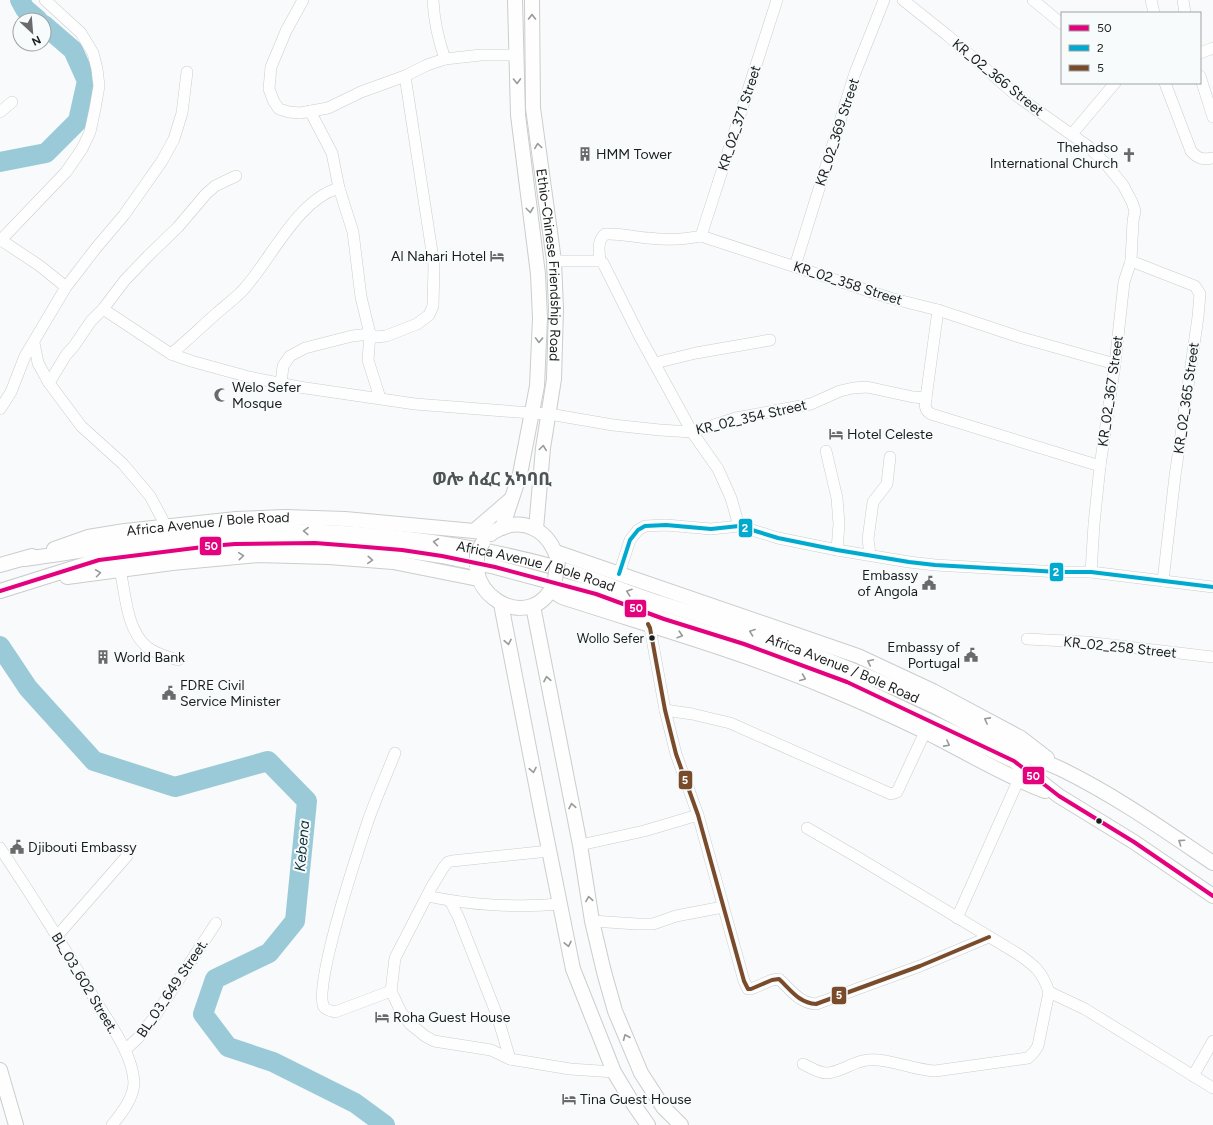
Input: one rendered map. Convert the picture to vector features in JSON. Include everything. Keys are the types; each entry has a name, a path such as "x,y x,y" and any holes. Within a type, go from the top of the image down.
{"main road":[{"name":"Ethio-Chinese Friendship Road","path":"495,530 512,498 520,473 536,386 540,318 538,274 518,115 516,0"},
{"name":"Ethio-Chinese Friendship Road","path":"532,0 533,108 554,261 556,309 554,379 542,448 536,529"},
{"path":"474,531 512,498"},
{"path":"537,510 542,524 563,551 576,558"},
{"name":"Africa Avenue / Bole Road","path":"25,559 88,537 125,530 236,519 285,517 345,519 474,531 495,530"},
{"path":"510,524 522,525 536,529 547,537 557,557 553,588 545,598 533,606 519,608 501,604 482,586 478,573 477,553 495,530 510,524"},
{"name":"Africa Avenue / Bole Road","path":"0,565 25,559 165,538 200,534 292,530 386,536 463,546 560,568 662,604 751,632 891,687 937,708 1014,750 1060,769 1140,813 1213,863"},
{"name":"Africa Avenue / Bole Road","path":"0,591 99,560 235,544 296,543 346,545 402,550 442,556 494,567 584,590 744,644 840,679 1014,761 1059,796 1134,842 1213,896"},
{"name":"Africa Avenue / Bole Road","path":"31,582 212,559 257,555 329,557 393,562 478,573"},
{"name":"Africa Avenue / Bole Road","path":"557,557 576,558 858,656 933,691 1021,738 1060,769"},
{"name":"Africa Avenue / Bole Road","path":"553,588 562,597 720,647 827,687 925,732 1018,781 1059,796"},
{"path":"501,604 573,969 614,1072 648,1125"},
{"path":"533,606 580,845 592,921 615,1011 641,1073 663,1107 680,1125"},
{"path":"0,1070 16,1125"}],"street":[{"path":"45,0 81,33 93,53 99,86 95,109 90,132 82,149 66,172 0,240 40,266 66,287"},
{"path":"303,0 286,31 271,67 269,89 274,102 279,109 300,113 328,108 361,92 405,76 427,65 444,59 482,55 517,55"},
{"path":"433,0 434,18 444,59"},
{"name":"KR_02_371 Street","path":"701,236 777,0"},
{"name":"KR_02_369 Street","path":"795,266 855,73 884,0"},
{"name":"KR_02_366 Street","path":"903,0 947,35 1016,96 1089,147 1106,163 1123,185 1135,211"},
{"path":"1033,0 1061,23"},
{"path":"1151,0 1154,12"},
{"path":"1183,0 1185,12"},
{"path":"1201,53 1213,48"},
{"path":"0,408 11,392 25,356 66,287 124,215 162,161 174,139 182,113 187,72"},
{"path":"281,384 283,366 290,356 305,348 352,336 370,334 376,337 386,336 417,324 429,315 433,306 434,265 405,76"},
{"path":"1201,79 1213,117"},
{"path":"1072,134 1114,84"},
{"path":"1165,84 1191,151 1197,158 1206,160 1213,158"},
{"path":"0,112 12,102"},
{"path":"310,112 332,153 339,188 353,232 361,297 370,334 368,360 380,398"},
{"path":"49,383 66,355 91,321 103,309 125,280 178,227 206,194 215,186 236,176"},
{"path":"172,354 243,290 255,276 290,226 312,203 328,192 339,188"},
{"name":"KR_02_367 Street","path":"1091,572 1100,466 1115,364 1124,282 1131,261 1135,211"},
{"name":"KR_02_358 Street","path":"600,261 599,243 605,234 680,240 701,236 890,298 938,310 1019,337 1115,364"},
{"path":"554,261 600,261 605,267 639,336 692,432 718,469 731,498 738,526"},
{"name":"KR_02_365 Street","path":"1131,261 1181,282 1195,286 1200,294 1170,515 1163,581"},
{"name":"KR_02_354 Street","path":"103,309 172,354 191,361 281,384 415,404 549,414 613,425 692,432 736,418 807,405 840,391 853,388 867,387 913,397 926,398"},
{"path":"938,310 925,407 928,412 1100,466"},
{"path":"655,364 696,353 770,340"},
{"path":"34,343 38,363 49,383 81,426 123,464 150,496 166,526"},
{"path":"826,451 837,498 840,524 837,550"},
{"path":"870,555 868,539 873,502 887,484 890,457"},
{"path":"619,574 632,536 645,526 666,525 711,529 738,526 778,538 837,550 935,565 1058,572 1091,572 1213,587"},
{"path":"120,570 127,606 131,620 139,637 148,647 153,650 178,660"},
{"path":"648,624 665,710 676,754 698,815 722,907 744,981 748,989 779,979 797,997 808,1004 816,1004 920,966 989,937"},
{"name":"KR_02_258 Street","path":"1027,639 1086,642 1213,657"},
{"path":"665,710 692,714 730,723 891,794 897,792 925,732"},
{"path":"391,991 335,1012 324,1007 321,997 327,958 368,820 395,753"},
{"path":"957,918 1018,781"},
{"path":"580,845 644,831 698,815"},
{"path":"803,1064 815,1070 826,1073 857,1062 880,1060 935,1071 1028,1058 1038,1046 1049,992 1042,974 1036,966 807,828"},
{"name":"BL_03_602 Street.","path":"0,848 57,936 125,1050 134,1084 131,1096 112,1125"},
{"path":"549,851 448,862 427,896 396,958 391,991 410,1024 434,1041 491,1050 510,1059 570,1069 614,1072"},
{"path":"57,936 127,856"},
{"path":"427,896 450,901 530,907 560,904"},
{"path":"450,901 458,916 497,1015 510,1059"},
{"path":"592,921 653,924 676,916 722,907"},
{"name":"BL_03_649 Street.","path":"125,1050 138,1038 153,1019 216,923"},
{"path":"1049,992 1085,1009 1213,1088"},
{"path":"1193,1076 1213,1041"}],"waterway":[{"name":"Kebena","path":"20,0 29,12"},
{"name":"Kebena","path":"0,162 46,153 78,121 87,81 73,50 52,32"},
{"name":"Kebena","path":"0,646 28,688 94,761 175,787 268,761 307,801 295,921 269,953 215,979 203,1014 228,1047 273,1062 355,1103 385,1125"}],"transit line":[{"name":"2","path":"619,574 630,540 638,530 645,526 666,525 711,529 739,526 778,538 909,562 935,565 1058,572 1091,572 1213,587"},
{"name":"50","path":"0,591 99,560 235,544 315,543 402,550 442,556 495,567 596,594 664,619 744,644 847,682 1014,761 1059,796 1134,842 1213,896"},
{"name":"5","path":"648,624 665,710 676,754 698,815 744,981 748,989 779,979 800,999 816,1004 920,966 989,937"}],"place":[{"name":"HMM Tower","path":"585,154"},
{"name":"Thehadso International Church","path":"1129,155"},
{"name":"Al Nahari Hotel","path":"497,256"},
{"name":"Welo Sefer Mosque","path":"221,395"},
{"name":"Hotel Celeste","path":"836,434"},
{"name":"Embassy of Angola","path":"929,583"},
{"name":"Wollo Sefer","path":"652,638"},
{"name":"Embassy of Portugal","path":"971,655"},
{"name":"World Bank","path":"103,657"},
{"name":"FDRE Civil Service Minister","path":"169,693"},
{"name":"Djibouti Embassy","path":"17,847"},
{"name":"Roha Guest House","path":"382,1017"},
{"name":"Tina Guest House","path":"569,1099"}],"district":[{"name":"ወሎ ሰፈር አካባቢ","path":"492,479"}]}
